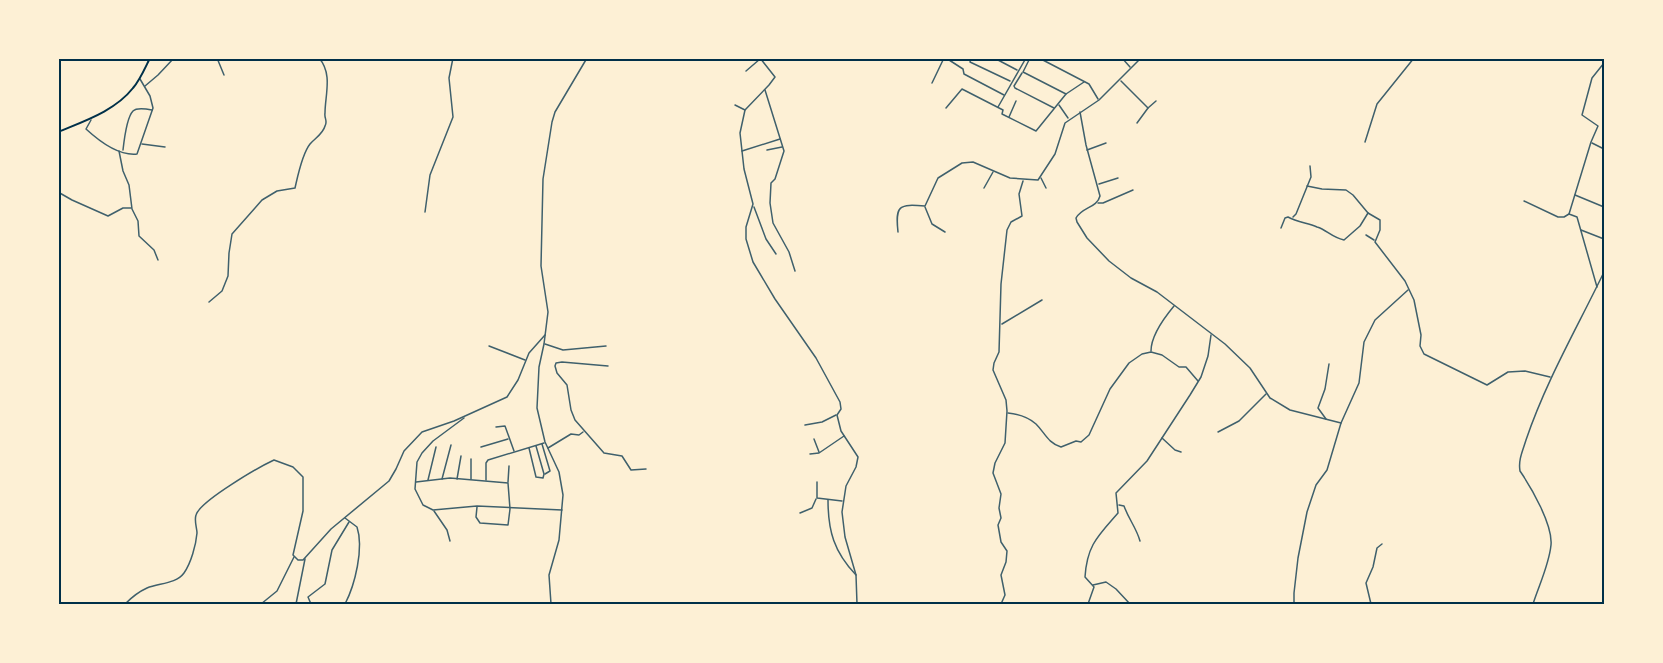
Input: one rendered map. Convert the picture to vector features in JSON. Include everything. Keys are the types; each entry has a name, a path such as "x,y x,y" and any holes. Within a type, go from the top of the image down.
{"main road":[{"path":"58,132 93,117 118,102 134,88 150,58"}],"street":[{"path":"145,86 174,58"},
{"path":"217,58 224,75"},
{"path":"209,302 222,291 228,276 232,234 262,200 277,191 295,188 309,145 325,129 327,71 319,58"},
{"path":"425,212 430,175 453,117 449,76 453,58"},
{"path":"528,448 536,477 543,478 544,474 550,471 543,443 537,398 539,367 548,312 541,273 543,179 556,110 587,58"},
{"path":"932,83 945,58 963,69 964,74 1004,95"},
{"path":"971,58 970,62 1011,82"},
{"path":"998,107 1026,58"},
{"path":"1030,58 1014,86 1054,109"},
{"path":"1039,58 1090,85 1099,100"},
{"path":"1122,58 1131,68"},
{"path":"945,232 931,223 925,206 936,180 956,165 973,162 1010,178 1037,181 1055,154 1063,127 1068,119 1099,100 1141,58"},
{"path":"1365,142 1377,104 1414,58"},
{"path":"1524,201 1558,217 1569,214 1598,126 1582,115 1592,78 1605,62 1599,58"},
{"path":"746,70 760,59 775,76 745,110 740,134 744,169 753,206 766,239 776,254"},
{"path":"998,60 1018,70"},
{"path":"1023,72 1066,94"},
{"path":"93,117 86,126 87,130 103,143 135,155 153,110 145,86 139,79"},
{"path":"1120,80 1148,108"},
{"path":"946,108 962,89 1003,110 1002,114 1036,130 1066,94 1084,82"},
{"path":"765,90 783,147 783,155 772,182 770,208 774,227 789,252 795,271"},
{"path":"1009,117 1017,101"},
{"path":"1137,123 1156,101"},
{"path":"1058,104 1068,119"},
{"path":"735,105 745,110"},
{"path":"123,151 133,111 136,109 153,110"},
{"path":"1080,112 1087,150 1100,196 1097,203"},
{"path":"742,151 781,139"},
{"path":"1591,142 1605,149"},
{"path":"1087,150 1106,143"},
{"path":"141,144 165,147"},
{"path":"767,150 783,147"},
{"path":"118,150 129,185 132,208 138,221 140,237 154,250 158,260"},
{"path":"1291,218 1296,214 1307,186 1311,174 1310,166"},
{"path":"984,188 994,171"},
{"path":"1041,177 1046,188"},
{"path":"1097,184 1118,178"},
{"path":"1001,604 1005,595 1001,575 1007,551 998,527 1001,516 999,506 1001,494 993,473 1005,443 1007,413 1006,400 993,373 999,352 1001,284 1007,230 1011,222 1022,216 1020,194 1023,181"},
{"path":"1307,186 1346,190 1353,195 1368,213 1381,223 1375,240"},
{"path":"1132,190 1103,203 1097,203 1081,212 1076,218 1087,238 1120,271 1157,292 1225,344 1250,368 1267,394 1290,410 1341,423"},
{"path":"58,192 108,216 123,208 132,208"},
{"path":"1574,194 1605,207"},
{"path":"898,232 898,215 903,205 925,206"},
{"path":"753,206 745,235 750,255 775,299 816,358 840,402 841,411 837,415 822,422 805,425"},
{"path":"1281,228 1285,218 1291,218 1320,228 1329,235 1344,240 1364,222 1368,213"},
{"path":"1569,214 1577,217 1597,287"},
{"path":"1580,229 1605,239"},
{"path":"1366,235 1375,240 1405,280 1414,300 1421,335 1420,346 1425,355 1487,386 1508,372 1525,371 1550,377"},
{"path":"1533,604 1550,553 1551,536 1541,510 1520,471 1519,462 1550,377 1560,363 1605,272"},
{"path":"1294,604 1307,512 1316,485 1323,478 1341,423 1359,383 1364,342 1382,312 1408,290"},
{"path":"1001,324 1042,300"},
{"path":"1151,352 1151,344 1160,325 1174,305"},
{"path":"1088,604 1094,587 1085,577 1089,551 1095,538 1118,513 1119,505 1116,495 1118,491 1147,461 1198,381 1210,351 1211,334"},
{"path":"296,604 305,559 331,529 389,481 404,451 422,432 466,416 507,397 518,380 531,350 540,343 545,335"},
{"path":"544,344 563,350 606,346"},
{"path":"489,346 526,360"},
{"path":"1007,413 1028,418 1058,446 1067,446 1076,441 1081,442 1089,435 1110,389 1129,363 1142,354 1151,352 1162,355 1179,367 1186,367 1198,381"},
{"path":"608,366 562,362 555,364 557,373 567,385 572,414 584,432 606,454 622,456 632,470 646,469"},
{"path":"1326,420 1318,408 1325,389 1329,364"},
{"path":"1218,432 1239,421 1267,394"},
{"path":"837,415 837,423 857,454 858,461 846,486 842,512 845,537 856,575 857,604"},
{"path":"450,541 447,530 433,510 421,503 415,482 417,462 433,441 466,416"},
{"path":"496,427 504,426 514,452"},
{"path":"548,449 571,434 579,435 584,432"},
{"path":"810,454 819,453 844,436"},
{"path":"1161,437 1175,450 1181,452"},
{"path":"481,447 509,439"},
{"path":"814,439 819,453"},
{"path":"486,481 486,462 543,443"},
{"path":"543,443 561,478 563,510 556,554 549,574 551,604"},
{"path":"442,479 451,445"},
{"path":"536,445 544,474"},
{"path":"428,481 436,447"},
{"path":"457,479 461,456"},
{"path":"471,459 471,480"},
{"path":"125,604 146,588 174,580 182,575 188,566 194,546 197,530 195,518 201,507 240,479 274,460 294,468 303,477 303,511 294,557 277,591 261,604"},
{"path":"477,506 476,517 480,523 504,526 509,523 509,466"},
{"path":"415,482 457,479 508,483"},
{"path":"800,513 812,508 817,498 817,482"},
{"path":"817,498 843,502"},
{"path":"828,500 828,522 833,539 846,564 856,575"},
{"path":"1119,505 1124,506 1130,522 1136,526 1140,541"},
{"path":"433,510 477,506 563,510"},
{"path":"345,518 357,527 359,540 352,591 345,604"},
{"path":"310,604 308,597 325,584 332,550 349,522"},
{"path":"1371,604 1366,583 1373,567 1377,548 1382,544"},
{"path":"294,557 300,561 305,559"},
{"path":"1092,585 1106,582 1130,604"}]}
